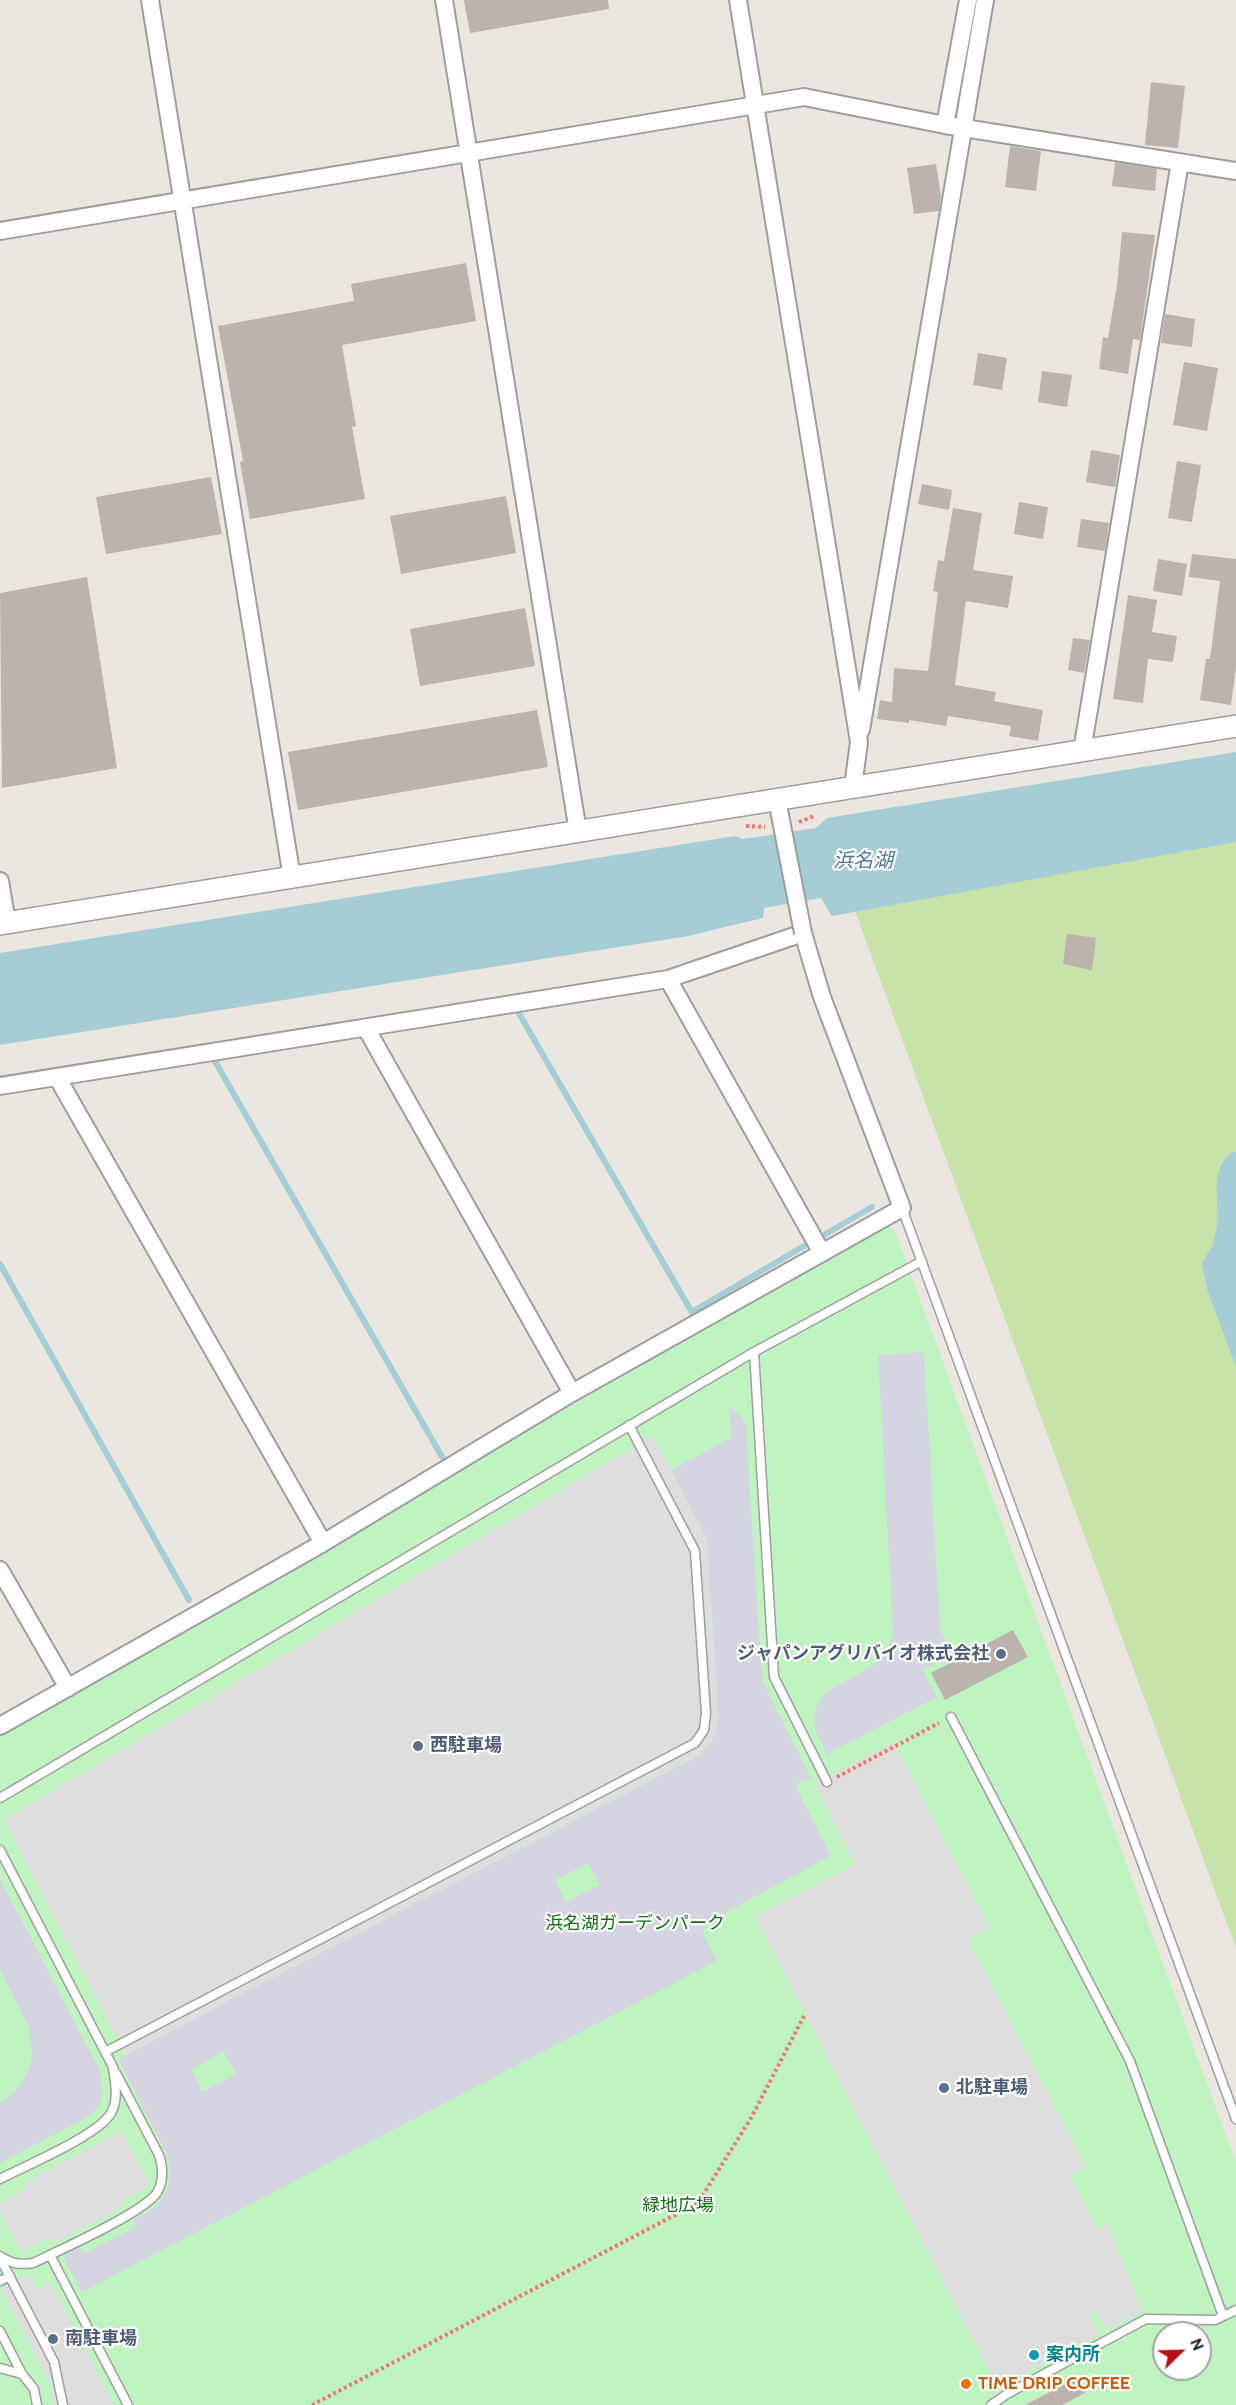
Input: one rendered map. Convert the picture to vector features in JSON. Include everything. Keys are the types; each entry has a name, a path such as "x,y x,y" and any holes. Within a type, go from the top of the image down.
{"street":[{"path":"150,0 292,878"},
{"path":"444,0 578,832"},
{"path":"738,0 859,742"},
{"path":"945,124 968,0"},
{"path":"853,787 917,410 962,125 986,0"},
{"path":"0,231 804,97 945,124 1236,171"},
{"path":"1082,751 1180,162"},
{"path":"0,881 4,924 578,832 778,805 853,787 1236,726"},
{"path":"0,1726 324,1543 572,1394 903,1208 822,997 803,933 778,805"},
{"path":"0,1086 668,979 803,933"},
{"path":"668,979 822,1253"},
{"path":"366,1028 572,1394"},
{"path":"57,1077 324,1543"},
{"path":"0,1570 68,1688"}],"lane":[{"path":"903,1208 1236,2119"},
{"path":"0,1798 754,1352 922,1261"},
{"path":"754,1352 774,1677 826,1782"},
{"path":"105,2052 695,1743 704,1730 706,1713 694,1551 629,1425"},
{"path":"951,1717 1130,2061 1223,2316"},
{"path":"0,1850 159,2155 162,2168 162,2180 157,2193 149,2202 33,2263 21,2265 10,2263 0,2257"},
{"path":"0,2179 104,2122 115,2103 113,2067"},
{"path":"50,2255 128,2405"},
{"path":"0,2257 54,2362 63,2405"},
{"path":"0,2281 10,2276"},
{"path":"991,2405 1007,2394 1146,2319 1215,2320 1236,2310"},
{"path":"0,2331 22,2374 34,2389 37,2405"},
{"path":"0,2368 22,2374"}],"path":[{"path":"826,1782 951,1717"},
{"path":"312,2405 698,2203 751,2118 804,2016"}],"green space":[{"path":"1236,811 1236,1948 845,884"},
{"name":"浜名湖ガーデンパーク","path":"887,1225 895,1231 1236,2163 1236,2405 0,2405 0,1732"}],"shaded area":[{"path":"924,1352 940,1629 953,1654 923,1670 937,1697 831,1752 829,1759 815,1729 815,1708 828,1691 873,1666 882,1657 893,1634 878,1355"},
{"path":"729,1406 742,1417 746,1426 762,1680 814,1784 810,1779 803,1779 798,1783 797,1789 831,1856 706,1923 703,1934 717,1961 82,2292 63,2257 81,2247 85,2253 136,2227 133,2220 154,2208 164,2196 169,2182 170,2167 166,2152 118,2059 685,1763 701,1754 713,1739 719,1721 707,1539 671,1470 731,1438","holes":["588,1863 600,1885 566,1902 555,1880","224,2052 236,2074 202,2092 191,2069"]},
{"name":"西駐車場","path":"653,1436 707,1539 719,1721 713,1739 701,1754 126,2055 4,1820"},
{"name":"北駐車場","path":"894,1742 990,1928 968,1940 1086,2167 1070,2176 1097,2229 1108,2224 1142,2312 1107,2330 1097,2312 1090,2316 1099,2335 998,2388 755,1917 855,1864 814,1784"},
{"path":"0,1879 100,2071 103,2092 99,2106 88,2117 0,2163 0,2104 20,2086 31,2064 32,2052 29,2027 0,1969"},
{"path":"122,2131 150,2185 122,2200 124,2206 55,2243 51,2237 21,2252 0,2211 0,2203 26,2189 23,2183"},
{"name":"南駐車場","path":"29,2274 37,2290 51,2283 114,2405 53,2405 51,2384 1,2288"}],"water":[{"name":"浜名湖","path":"1236,752 1236,842 832,916 821,898 764,908 763,918 688,936 0,1045 0,953 735,836 743,839 816,828 827,818"},
{"path":"1236,1152 1236,1367 1207,1289 1202,1263 1216,1232 1217,1178 1225,1159"}],"building":[{"path":"464,0 608,0 609,9 470,33"},
{"path":"1151,82 1185,86 1178,148 1145,145"},
{"path":"1010,146 1041,151 1036,191 1005,187"},
{"path":"1115,162 1157,169 1155,191 1112,186"},
{"path":"936,164 941,196 939,211 914,214 907,168"},
{"path":"1122,232 1155,235 1140,340 1133,339 1128,374 1099,369 1103,337 1108,338 1117,285"},
{"path":"466,263 476,321 342,345 356,426 352,427 365,499 250,519 240,462 243,461 218,326 354,301 351,284"},
{"path":"1165,314 1195,319 1192,347 1161,343"},
{"path":"978,353 1007,358 1002,390 973,385"},
{"path":"1184,362 1218,368 1207,431 1173,425"},
{"path":"1042,371 1072,375 1067,407 1038,402"},
{"path":"1091,450 1120,455 1115,487 1086,482"},
{"path":"1177,461 1201,465 1192,522 1168,518"},
{"path":"211,477 222,534 106,554 96,497"},
{"path":"922,484 952,490 949,510 918,504"},
{"path":"506,496 516,553 401,574 390,516"},
{"path":"1019,502 1048,507 1043,539 1014,534"},
{"path":"953,508 982,513 973,570 1013,576 1008,608 966,601 955,685 996,692 994,701 1043,710 1038,741 1009,736 1011,726 948,716 946,726 909,720 909,723 877,719 880,700 892,702 894,668 928,671 938,592 933,591 938,560 944,561"},
{"path":"1081,519 1109,523 1105,551 1077,547"},
{"path":"1192,554 1236,559 1236,667 1231,705 1200,700 1206,659 1210,659 1220,581 1189,577"},
{"path":"1158,559 1187,564 1182,596 1153,591"},
{"path":"87,577 117,768 2,788 0,593"},
{"path":"1128,595 1157,600 1152,632 1177,636 1173,662 1148,659 1143,703 1113,699"},
{"path":"525,608 535,666 420,686 410,629"},
{"path":"1073,638 1090,640 1084,673 1068,670"},
{"path":"537,710 548,767 298,810 288,752"},
{"path":"1067,934 1096,938 1092,970 1063,964"},
{"path":"1013,1630 1028,1657 945,1700 931,1673"},
{"path":"1077,2378 1085,2393 1062,2405 1025,2405"}],"waterway":[{"path":"517,1010 694,1316"},
{"path":"212,1056 442,1457"},
{"path":"824,1235 872,1207"},
{"path":"692,1312 809,1243"},
{"path":"0,1264 189,1600"}],"place":[{"name":"ジャパンアグリバイオ株式会社","path":"1001,1654"},
{"name":"西駐車場","path":"418,1746"},
{"name":"北駐車場","path":"944,2088"},
{"name":"南駐車場","path":"53,2339"},
{"name":"案内所","path":"1034,2355"},
{"name":"TIME DRIP COFFEE","path":"966,2384"}],"park label":[{"name":"緑地広場","path":"678,2206"}]}
